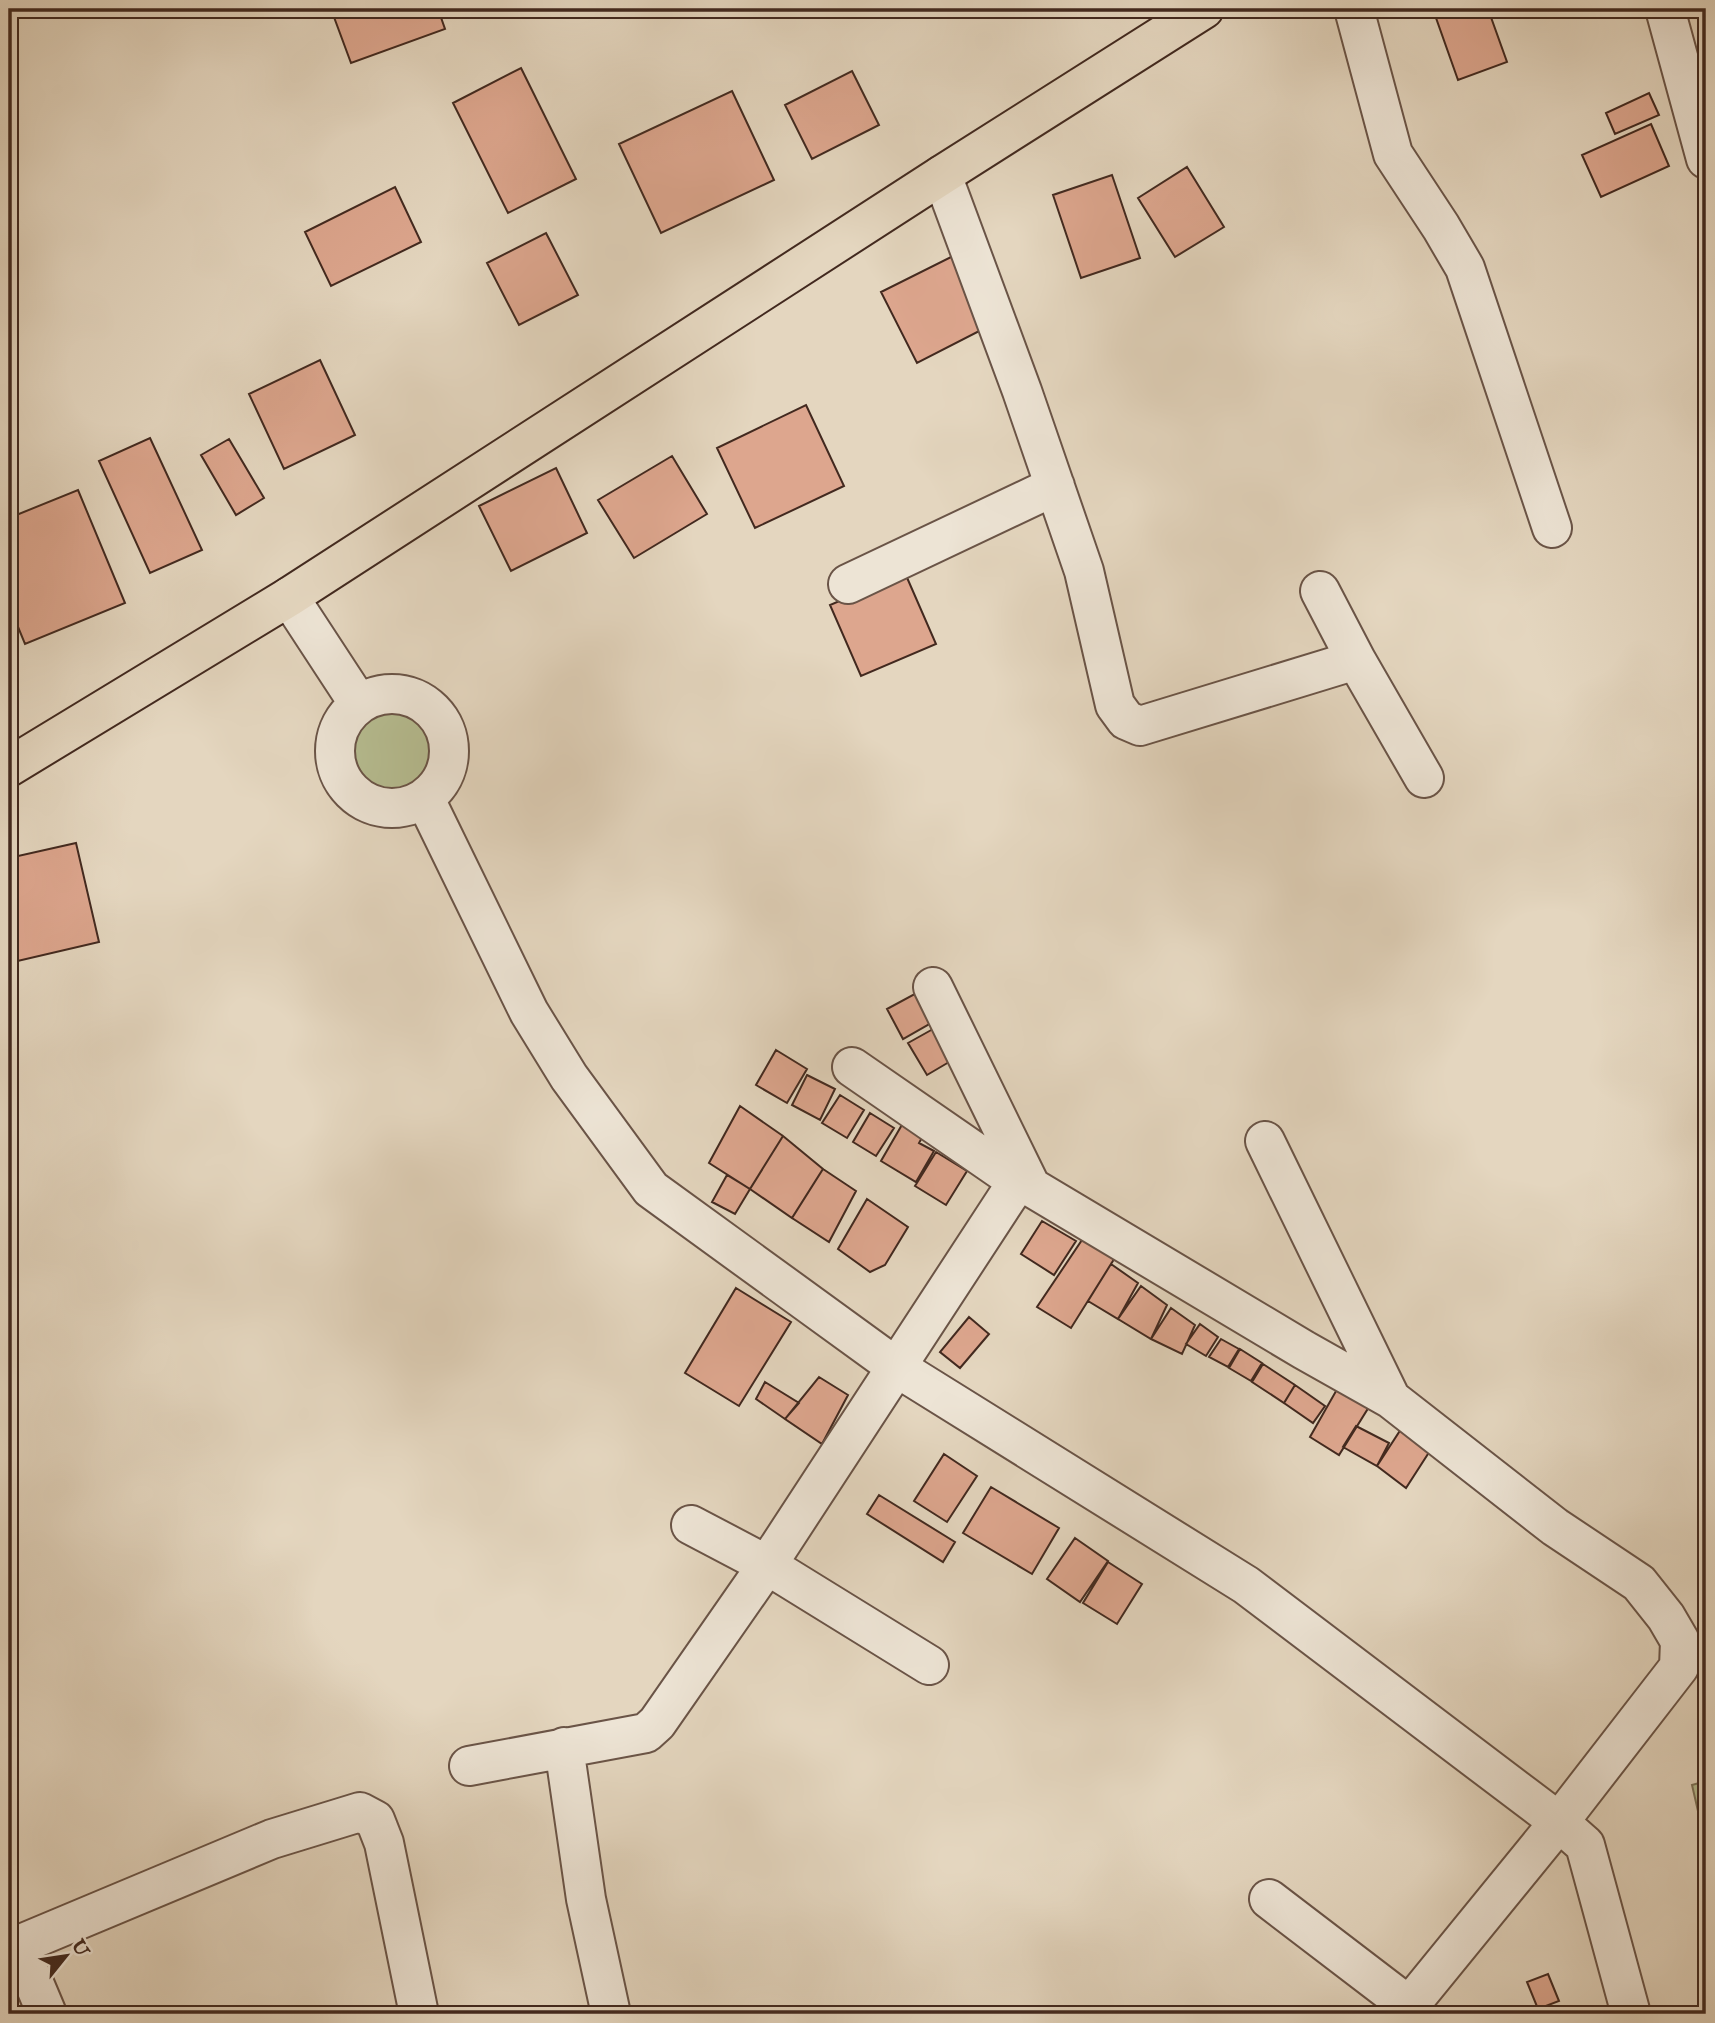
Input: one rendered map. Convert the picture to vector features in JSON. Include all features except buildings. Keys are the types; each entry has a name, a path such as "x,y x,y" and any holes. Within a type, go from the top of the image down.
{"highway":[{"path":"9,767 289,597 1204,9"}],"street":[{"path":"1354,9 1393,154 1465,268 1552,528"},
{"path":"1665,9 1706,159"},
{"path":"942,175 1023,391 1084,571 1115,705 1126,720 1140,726 1356,660"},
{"path":"848,584 1055,486"},
{"path":"1320,591 1424,778"},
{"path":"289,597 359,704"},
{"path":"383,694 409,696 431,709 446,730 449,755 442,780 425,799 402,808 376,806 354,793 346,783 339,772 335,747 342,723 359,704 383,694"},
{"path":"425,799 529,1012 569,1077 651,1189 896,1367 1246,1585 1559,1822 1585,1844 1631,2014"},
{"path":"933,987 1026,1185"},
{"path":"852,1067 1026,1185 1391,1399 1555,1527 1639,1583 1666,1617 1693,1667 1559,1822 1408,2010 1269,1899"},
{"path":"1265,1141 1391,1399"},
{"path":"469,1766 646,1732 657,1723 767,1565 1012,1190 1026,1185"},
{"path":"691,1525 767,1565 929,1665"},
{"path":"564,1747 586,1899 611,2014"},
{"path":"47,2014 13,1947 272,1839 360,1812 375,1819 384,1843 419,2014"}],"green space":[{"path":"393,710 410,714 425,724 435,739 439,756 435,773 425,788 410,798 393,802 376,798 361,788 351,773 347,756 351,739 361,724 376,714"},
{"path":"1706,1781 1706,1846 1692,1785"}]}
